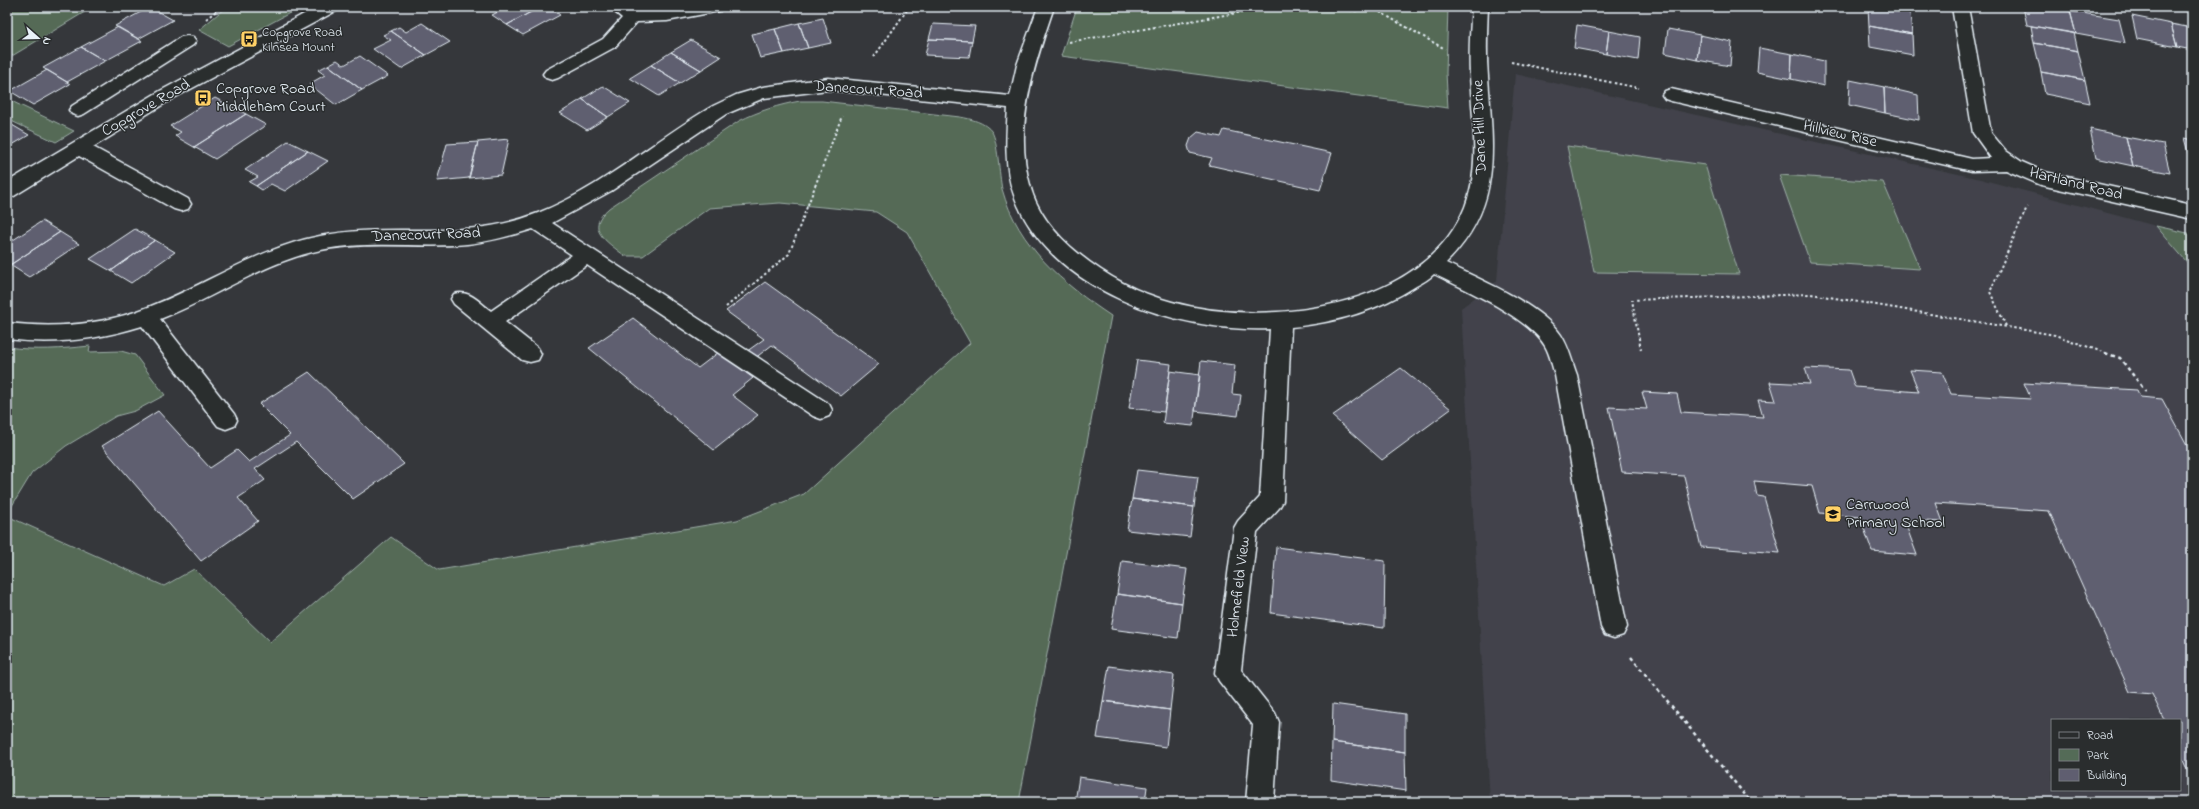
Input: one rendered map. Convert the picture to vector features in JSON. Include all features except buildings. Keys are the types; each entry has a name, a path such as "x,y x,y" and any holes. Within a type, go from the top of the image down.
{"street":[{"name":"Copgrove Road","path":"7,191 78,147 149,86 330,7"},
{"path":"617,7 632,17 667,16 714,7"},
{"name":"Dane Hill Drive","path":"1046,7 1031,49 1017,103 1016,167 1028,208 1041,228 1057,247 1077,264 1101,280 1157,305 1188,314 1221,319 1281,320 1339,311 1366,303 1413,281 1433,265 1451,247 1464,228 1474,208 1481,187 1483,166 1478,56 1480,7"},
{"name":"Hartland Road","path":"1960,7 1982,133 1987,143 2009,163 2041,178 2192,212"},
{"path":"552,74 609,43 632,17"},
{"path":"78,110 149,86 187,41"},
{"name":"Danecourt Road","path":"7,331 38,335 73,334 109,327 146,316 181,302 248,266 284,253 320,243 361,237 468,237 497,232 535,221 578,201 715,112 741,99 770,91 799,86 828,84 1017,103"},
{"name":"Hillview Rise","path":"1671,95 1972,165 2009,163"},
{"path":"78,147 181,204"},
{"path":"535,221 821,410"},
{"path":"490,322 586,256"},
{"path":"1433,265 1530,318 1552,340 1566,375 1614,627"},
{"path":"461,299 530,354"},
{"path":"146,316 226,420"},
{"name":"Holmefield View","path":"1260,802 1266,722 1228,673 1246,528 1271,500 1281,320"}],"path":[{"path":"700,329 789,254 853,86 909,7"},
{"path":"1031,49 1271,7"},
{"path":"1335,7 1355,10 1370,7 1440,48 1671,95"},
{"path":"2006,326 1990,292 2041,178"},
{"path":"1641,350 1632,300 1811,294 2055,335 2120,358 2146,392"},
{"path":"1614,627 1636,665 1752,802"}],"shaded area":[{"name":"Carrwood Primary School","path":"1515,74 1980,179 2156,226 2192,268 2192,802 1490,802 1461,308 1497,281"}],"green space":[{"path":"7,7 93,7 7,59"},
{"path":"226,7 301,7 228,46 199,30"},
{"path":"1077,7 1448,7 1446,73 1448,108 1061,56"},
{"path":"7,99 74,131 56,142 7,119"},
{"path":"800,101 822,101 960,117 982,123 992,132 994,137 1002,189 1009,210 1031,246 1044,262 1076,291 1111,316 1019,802 7,802 7,516 164,586 194,569 270,642 391,537 439,570 737,520 804,494 970,343 907,232 876,212 780,203 709,208 643,256 625,256 605,240 600,234 598,228 598,222 609,208 739,121 754,114 784,104"},
{"path":"1567,146 1705,165 1739,274 1594,272"},
{"path":"1779,175 1883,182 1920,269 1810,262"},
{"path":"2156,226 2192,234 2192,268"},
{"path":"90,346 89,352 121,351 135,355 165,395 135,411 116,416 66,446 32,473 7,514 7,347 48,349"}],"place":[{"name":"Copgrove Road Kilnsea Mount","path":"249,39"},
{"name":"Copgrove Road Middleham Court","path":"203,98"},
{"name":"Carrwood Primary School","path":"1833,514"}]}
